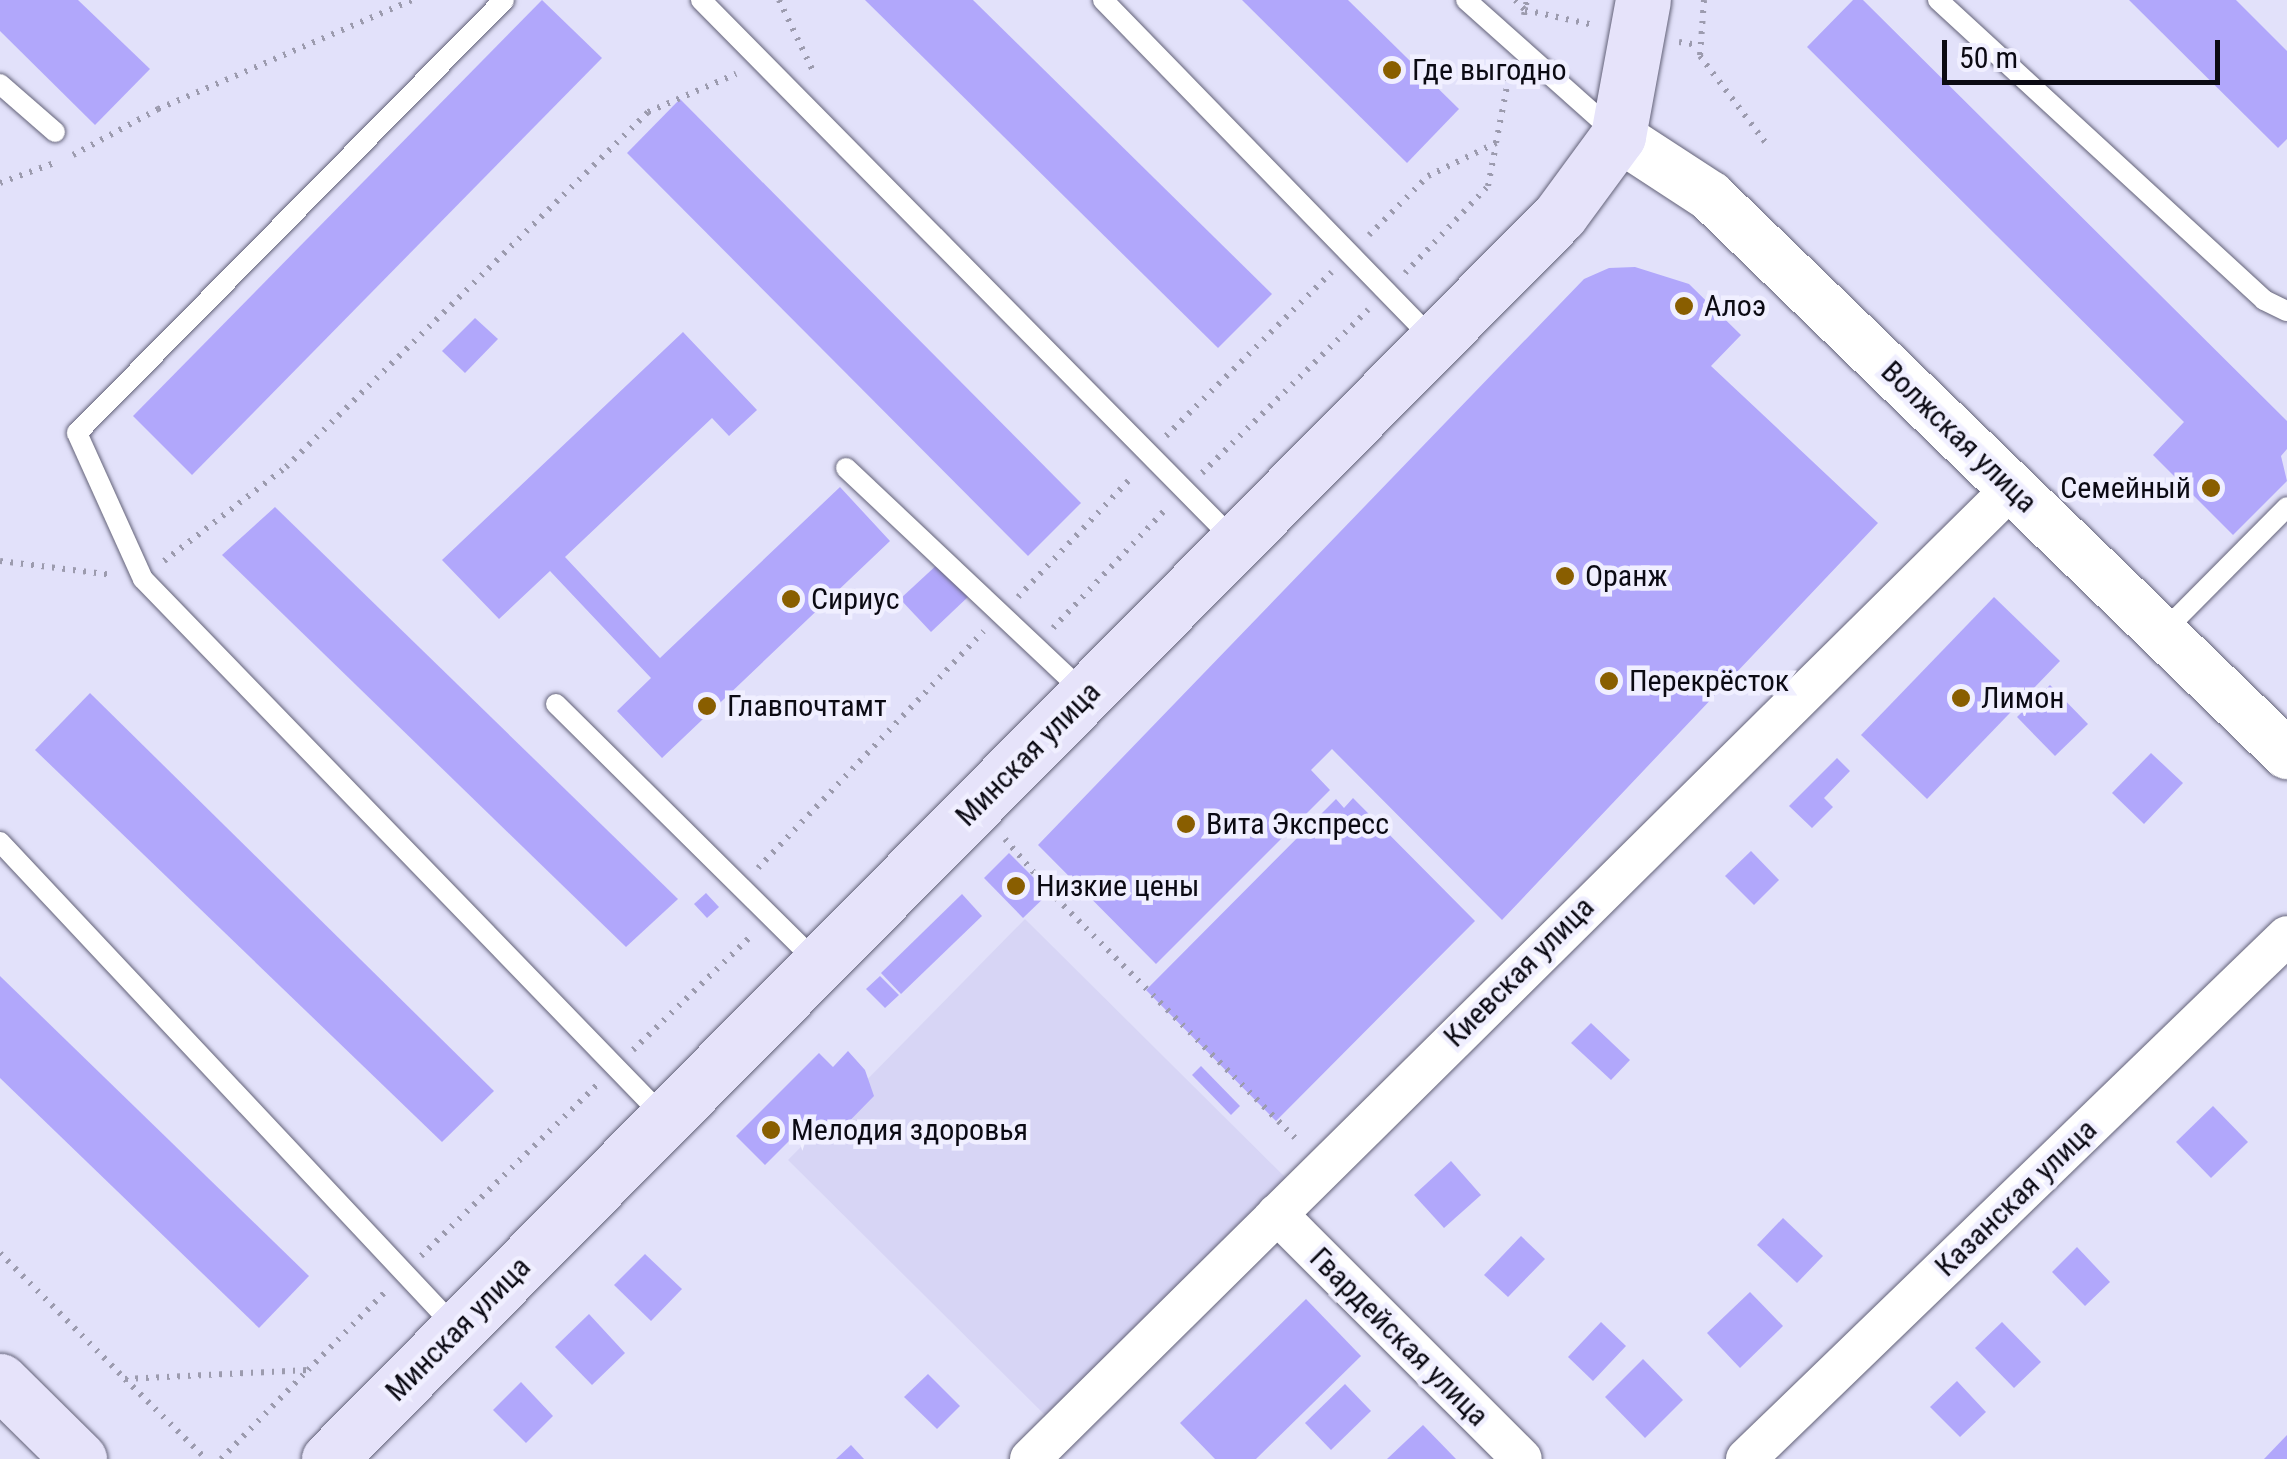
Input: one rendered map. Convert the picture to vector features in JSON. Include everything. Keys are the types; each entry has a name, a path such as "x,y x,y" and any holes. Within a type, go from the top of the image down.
{"main road":[{"name":"Минская улица","path":"329,1459 1560,215 1618,136 1643,0"},
{"path":"0,1381 79,1459"}],"street":[{"name":"Волжская улица","path":"1618,136 1710,196 2287,754"},
{"name":"Киевская улица","path":"1030,1459 2012,488"},
{"name":"Казанская улица","path":"1746,1459 2287,936"},
{"name":"Гвардейская улица","path":"1277,1214 1522,1459"}],"lane":[{"path":"504,0 77,433 143,579 666,1119"},
{"path":"701,0 1237,544"},
{"path":"1102,0 1436,342"},
{"path":"1466,0 1618,136"},
{"path":"1938,0 2264,300 2287,311"},
{"path":"5,97 55,132"},
{"path":"846,468 1087,695"},
{"path":"2162,634 2287,507"},
{"path":"556,704 820,964"},
{"path":"0,842 458,1329"}],"path":[{"path":"0,183 96,147 158,109 412,0"},
{"path":"1516,0 1525,10"},
{"path":"1704,0 1700,56 1765,142"},
{"path":"0,562 143,579 245,492 286,467 648,112 763,63"},
{"path":"1035,646 1184,490 1488,186 1496,143"},
{"path":"976,806 1056,898 1325,1167"},
{"path":"220,1459 404,1272 771,916"},
{"path":"0,1253 206,1459"},
{"path":"125,1379 308,1370"}],"shaded area":[{"path":"1025,919 1289,1181 1052,1422 788,1160"}],"building":[{"path":"0,0 78,0 150,69 95,125 0,31"},
{"path":"542,0 602,58 192,475 133,416"},
{"path":"865,0 973,0 1272,294 1218,348"},
{"path":"1242,0 1348,0 1459,109 1407,163"},
{"path":"1853,0 1863,0 2287,421 2287,449 2281,456 2287,481 2233,535 2153,455 2184,422 1807,47"},
{"path":"2129,0 2236,0 2287,51 2287,139 2278,148"},
{"path":"680,99 1081,503 1028,556 627,153"},
{"name":"Оранж","path":"1635,267 1689,284 1741,335 1711,366 1878,523 1502,920 1332,749 1311,770 1330,790 1156,964 1038,845 1584,279 1609,268"},
{"path":"475,318 498,339 465,373 442,351"},
{"path":"683,332 757,410 729,436 712,418 565,557 660,658 840,487 890,541 662,758 617,711 651,678 550,571 499,619 442,560"},
{"path":"275,507 678,899 626,947 222,555"},
{"path":"940,562 970,595 931,632 900,599"},
{"name":"Лимон","path":"1994,597 2060,661 1927,799 1861,735"},
{"path":"2050,685 2088,724 2055,756 2017,717"},
{"path":"90,693 494,1091 442,1142 35,750"},
{"path":"2151,753 2183,783 2144,824 2112,793"},
{"path":"1837,758 1850,771 1824,798 1833,807 1812,828 1789,806"},
{"path":"1353,798 1475,921 1276,1121 1146,990 1336,799 1344,808"},
{"path":"1751,851 1779,880 1754,905 1725,876"},
{"name":"Низкие цены","path":"1009,853 1049,893 1023,918 984,878"},
{"path":"706,893 719,907 707,918 694,904"},
{"path":"962,894 982,916 901,994 881,973"},
{"path":"0,976 309,1276 259,1328 0,1078"},
{"path":"880,976 899,995 885,1008 866,989"},
{"path":"1591,1023 1630,1060 1611,1080 1571,1043"},
{"path":"848,1051 865,1070 874,1096 827,1144 806,1124 765,1165 736,1136 819,1053 833,1067"},
{"path":"1201,1066 1240,1106 1231,1115 1192,1075"},
{"path":"2213,1106 2248,1142 2211,1178 2176,1142"},
{"path":"1451,1161 1481,1195 1444,1228 1414,1195"},
{"path":"1783,1218 1823,1256 1797,1283 1757,1245"},
{"path":"1521,1236 1545,1259 1508,1297 1484,1275"},
{"path":"2077,1247 2110,1282 2085,1306 2052,1272"},
{"path":"645,1254 682,1289 651,1321 614,1285"},
{"path":"1750,1292 1783,1326 1740,1368 1707,1333"},
{"path":"1306,1299 1361,1356 1256,1459 1215,1459 1180,1423"},
{"path":"589,1314 625,1353 592,1385 555,1347"},
{"path":"1601,1322 1626,1346 1593,1381 1568,1357"},
{"path":"2002,1322 2041,1362 2014,1388 1975,1348"},
{"path":"1643,1359 1683,1400 1645,1438 1605,1397"},
{"path":"928,1374 960,1406 937,1429 904,1397"},
{"path":"1957,1381 1986,1412 1960,1437 1930,1407"},
{"path":"521,1382 553,1416 526,1443 493,1410"},
{"path":"1345,1384 1371,1411 1331,1450 1305,1423"},
{"path":"1423,1425 1456,1459 1387,1459"},
{"path":"2287,1435 2287,1459 2264,1459"},
{"path":"851,1445 864,1459 836,1459"}],"place":[{"name":"Где выгодно","path":"1392,70"},
{"name":"Алоэ","path":"1684,306"},
{"name":"Семейный","path":"2211,488"},
{"name":"Оранж","path":"1565,576"},
{"name":"Сириус","path":"791,599"},
{"name":"Перекрёсток","path":"1609,681"},
{"name":"Лимон","path":"1961,698"},
{"name":"Главпочтамт","path":"707,706"},
{"name":"Вита Экспресс","path":"1186,824"},
{"name":"Низкие цены","path":"1016,886"},
{"name":"Мелодия здоровья","path":"771,1130"}]}
